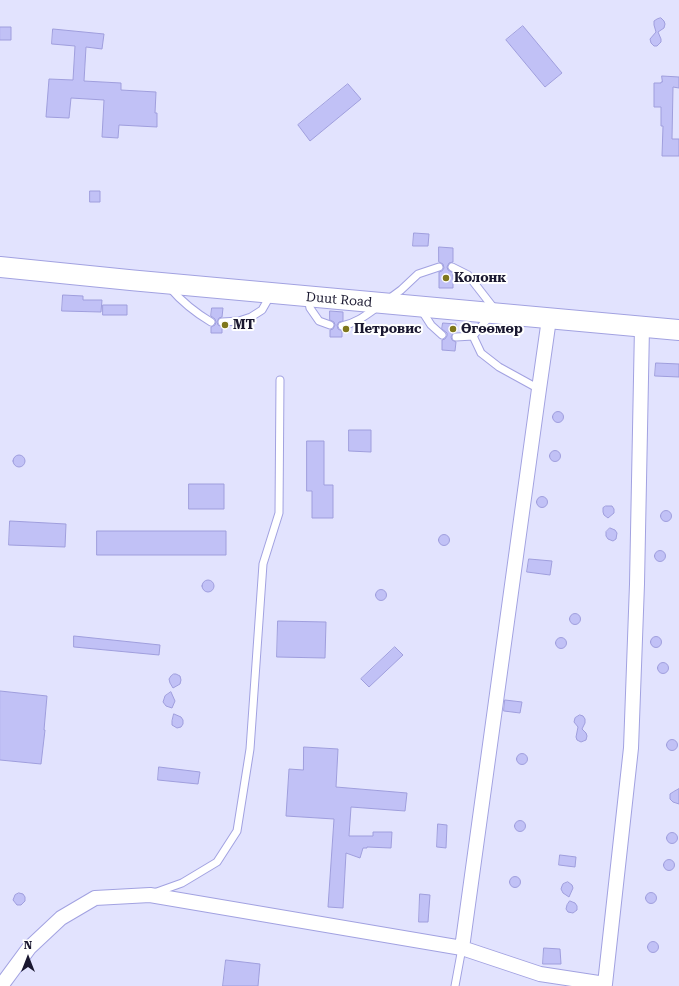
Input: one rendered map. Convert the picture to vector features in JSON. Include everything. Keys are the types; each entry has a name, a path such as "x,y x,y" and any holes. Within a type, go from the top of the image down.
{"main road":[{"name":"Duut Road","path":"0,267 420,308 679,330"}],"street":[{"path":"462,948 538,388 549,319"},
{"path":"1,986 29,948 61,918 95,898 150,895 462,948 540,974 605,985 631,748 637,584 642,327"}],"lane":[{"path":"342,326 362,319 401,290 418,274 439,267"},
{"path":"452,267 468,275 495,314 473,336 456,336"},
{"path":"166,284 179,298 211,322"},
{"path":"222,322 239,321 250,317 262,310 271,294"},
{"path":"308,297 310,308 319,321 330,325"},
{"path":"420,308 431,325 442,335"},
{"path":"473,336 481,353 498,367 538,388"},
{"path":"150,895 182,883 217,862 237,831 250,749 263,564 279,513 280,380"},
{"path":"455,986 462,948"}],"building":[{"path":"661,18 665,24 664,28 658,32 661,42 657,46 654,46 650,39 656,32 654,21"},
{"path":"523,26 562,73 545,87 506,40"},
{"path":"0,27 11,27 11,40 0,40"},
{"path":"53,29 104,34 102,49 86,47 84,81 121,83 121,90 156,92 155,113 157,113 157,127 119,125 118,138 102,137 104,100 71,98 69,118 46,117 49,79 73,80 75,46 52,44"},
{"path":"662,76 679,77 679,88 673,87 672,139 679,139 679,156 662,156 663,126 661,126 661,107 654,107 654,83 661,83"},
{"path":"348,84 361,99 310,141 298,125"},
{"path":"90,191 100,191 100,202 90,202"},
{"path":"414,233 429,234 428,246 413,246"},
{"name":"Колонк","path":"439,247 453,248 453,262 449,263 447,267 448,270 453,273 453,288 439,288 439,272 444,268 443,264 439,262"},
{"path":"63,295 83,296 83,300 102,300 101,312 62,311"},
{"path":"103,305 127,305 127,315 103,315"},
{"path":"212,308 223,308 222,317 219,318 217,322 218,325 222,327 222,333 211,333 211,327 215,325 216,322 211,316"},
{"path":"330,311 343,312 343,321 339,322 337,325 338,329 342,331 342,337 330,337 330,330 333,329 335,325 334,322 330,320"},
{"path":"443,323 456,324 456,332 453,333 451,337 452,340 456,342 455,351 442,350 442,340 447,336 447,333 442,329"},
{"path":"656,363 679,364 679,377 655,376"},
{"path":"558,411 562,413 564,417 562,421 558,423 554,421 552,417 554,413"},
{"path":"349,430 371,430 371,452 349,451"},
{"path":"307,441 324,441 324,485 333,485 333,518 312,518 312,491 307,491"},
{"path":"555,450 559,452 561,456 559,460 555,462 551,460 549,456 551,452"},
{"path":"17,455 21,455 25,461 21,467 17,467 13,463 13,459"},
{"path":"189,484 224,484 224,509 189,509"},
{"path":"542,496 546,498 548,502 546,506 542,508 538,506 536,502 538,498"},
{"path":"606,506 612,506 614,509 614,513 608,518 603,512 603,508"},
{"path":"666,510 670,512 672,516 670,520 666,522 662,520 660,516 662,512"},
{"path":"10,521 66,524 65,547 9,545"},
{"path":"610,528 615,530 617,533 616,539 613,541 608,539 606,536 606,532"},
{"path":"97,531 226,531 226,555 97,555"},
{"path":"444,534 448,536 450,540 448,544 444,546 440,544 438,540 440,536"},
{"path":"660,550 664,552 666,556 664,560 660,562 656,560 654,556 656,552"},
{"path":"529,559 552,561 550,575 527,572"},
{"path":"206,580 210,580 214,586 210,592 206,592 202,588 202,584"},
{"path":"381,589 385,591 387,595 385,599 381,601 377,599 375,595 377,591"},
{"path":"575,613 579,615 581,619 579,623 575,625 571,623 569,619 571,615"},
{"path":"278,621 326,622 325,658 277,657"},
{"path":"74,636 160,645 159,655 74,647"},
{"path":"656,636 660,638 662,642 660,646 656,648 652,646 650,642 652,638"},
{"path":"561,637 565,639 567,643 565,647 561,649 557,647 555,643 557,639"},
{"path":"395,647 403,655 369,687 361,679"},
{"path":"663,662 667,664 669,668 667,672 663,674 659,672 657,668 659,664"},
{"path":"174,674 180,676 181,680 180,684 173,688 169,679"},
{"path":"0,691 47,696 41,764 0,760"},
{"path":"171,692 175,701 172,708 166,706 163,702 165,696"},
{"path":"505,700 522,702 520,713 504,711"},
{"path":"174,714 181,717 183,720 181,727 177,728 172,725"},
{"path":"580,715 585,719 582,729 587,736 586,740 581,742 577,740 576,737 578,727 574,722 575,718"},
{"path":"672,739 676,741 678,745 676,749 672,751 668,749 666,745 668,741"},
{"path":"304,747 338,749 336,787 407,793 405,811 351,807 349,836 373,836 373,832 392,832 391,848 363,848 360,858 346,853 343,908 328,907 334,819 286,816 289,769 303,770"},
{"path":"522,753 526,755 528,759 526,763 522,765 518,763 516,759 518,755"},
{"path":"159,767 200,772 198,784 158,780"},
{"path":"679,789 679,804 670,799 670,794"},
{"path":"520,820 524,822 526,826 524,830 520,832 516,830 514,826 516,822"},
{"path":"438,824 447,825 446,848 437,847"},
{"path":"672,832 676,834 678,838 676,842 672,844 668,842 666,838 668,834"},
{"path":"560,855 576,857 575,867 559,865"},
{"path":"669,859 673,861 675,865 673,869 669,871 665,869 663,865 665,861"},
{"path":"515,876 519,878 521,882 519,886 515,888 511,886 509,882 511,878"},
{"path":"568,882 573,888 569,897 563,893 561,889 563,884"},
{"path":"651,892 655,894 657,898 655,902 651,904 647,902 645,898 647,894"},
{"path":"19,893 23,894 25,901 21,905 17,905 13,900 15,895"},
{"path":"420,894 430,895 428,922 419,922"},
{"path":"570,901 575,903 577,906 577,910 573,913 568,912 566,909"},
{"path":"653,941 657,943 659,947 657,951 653,953 649,951 647,947 649,943"},
{"path":"544,948 560,949 561,964 543,964"},
{"path":"226,960 260,964 258,986 223,986"}],"place":[{"name":"Колонк","path":"446,278"},
{"name":"MT","path":"225,325"},
{"name":"Петровиc","path":"346,329"},
{"name":"Өгөөмөр","path":"453,329"}]}
